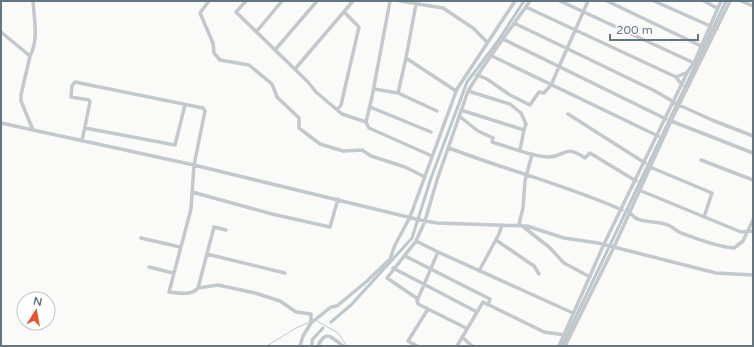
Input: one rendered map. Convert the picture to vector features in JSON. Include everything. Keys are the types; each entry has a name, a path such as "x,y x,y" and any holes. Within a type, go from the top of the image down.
{"street":[{"path":"32,1 36,40 35,47 30,56 21,100 33,130"},
{"path":"208,1 200,13 213,43 214,53 220,60 248,66 272,84 277,97 299,118 300,128 320,144 342,152 362,150 371,156 405,167 425,177"},
{"path":"246,1 236,12 257,31 316,92 337,110 342,114 366,122"},
{"path":"257,31 282,1"},
{"path":"275,50 317,1"},
{"path":"295,69 353,1"},
{"path":"390,1 374,89 366,122 369,128 432,156"},
{"path":"394,1 443,8 473,28 487,42"},
{"path":"300,346 303,336 311,323 331,307 337,306 390,259 395,245 412,218 432,156 456,91 515,1"},
{"path":"418,299 387,278 393,268 405,256 416,241 425,221 468,91 477,75 530,1"},
{"path":"560,1 694,63"},
{"path":"477,75 487,79 510,95 530,105 539,92 544,93 551,85 557,67 567,49 588,1"},
{"path":"607,1 701,46"},
{"path":"654,1 717,29"},
{"path":"704,1 718,8"},
{"path":"559,346 605,244 688,71 694,63 721,1"},
{"path":"565,346 671,121 730,1"},
{"path":"741,1 753,6"},
{"path":"398,93 416,4"},
{"path":"526,7 676,77 682,85"},
{"path":"337,110 342,98 358,27 344,12"},
{"path":"514,23 674,101 679,105 753,136"},
{"path":"1,32 30,56"},
{"path":"503,40 666,119"},
{"path":"492,56 658,136"},
{"path":"406,58 456,91"},
{"path":"475,60 483,67"},
{"path":"676,77 688,71"},
{"path":"82,141 89,100 71,97 72,86 75,82 203,108 204,111 194,165 191,209 169,292 185,294 195,292 198,288 214,227 226,230"},
{"path":"374,89 398,93 437,111"},
{"path":"468,91 510,104 521,113 526,124 520,150"},
{"path":"85,128 175,144 185,105"},
{"path":"370,107 431,132"},
{"path":"461,110 524,130"},
{"path":"568,114 645,163"},
{"path":"459,116 478,131 493,138 492,142 532,154 549,157 568,151 574,151 585,158 590,153 636,181"},
{"path":"671,121 753,153"},
{"path":"1,123 194,165 420,220 437,223 520,225 564,238 605,244 716,273 753,275"},
{"path":"449,148 527,176 593,197 622,210"},
{"path":"520,225 527,176 532,154"},
{"path":"701,160 753,180"},
{"path":"650,167 712,193 704,217"},
{"path":"639,190 741,232 753,231"},
{"path":"192,192 272,214 330,227 338,199"},
{"path":"629,211 632,215 641,220 668,225 680,232 723,247 734,248 743,241 753,220"},
{"path":"479,271 496,240 502,225"},
{"path":"520,225 550,247 564,263 590,277"},
{"path":"141,238 180,247"},
{"path":"496,240 534,266 539,274"},
{"path":"416,241 573,313"},
{"path":"438,252 418,299 418,304 466,328"},
{"path":"207,254 285,273"},
{"path":"405,256 490,298 488,305"},
{"path":"149,267 173,273"},
{"path":"393,268 477,312"},
{"path":"198,288 218,285 280,301 296,312 311,314 311,323"},
{"path":"457,346 468,330 466,328 483,302 544,332 564,335"},
{"path":"417,346 408,341 428,309"},
{"path":"318,346 323,337 326,335 331,336 343,346"},
{"path":"462,337 472,346"}],"waterway":[{"path":"331,322 351,305 412,238 431,178 467,82 498,41 524,1"},
{"path":"562,346 726,1"},
{"path":"317,321 338,333 347,346"},
{"path":"267,346 296,328 310,322"},
{"path":"312,346 312,340 323,328"}]}
